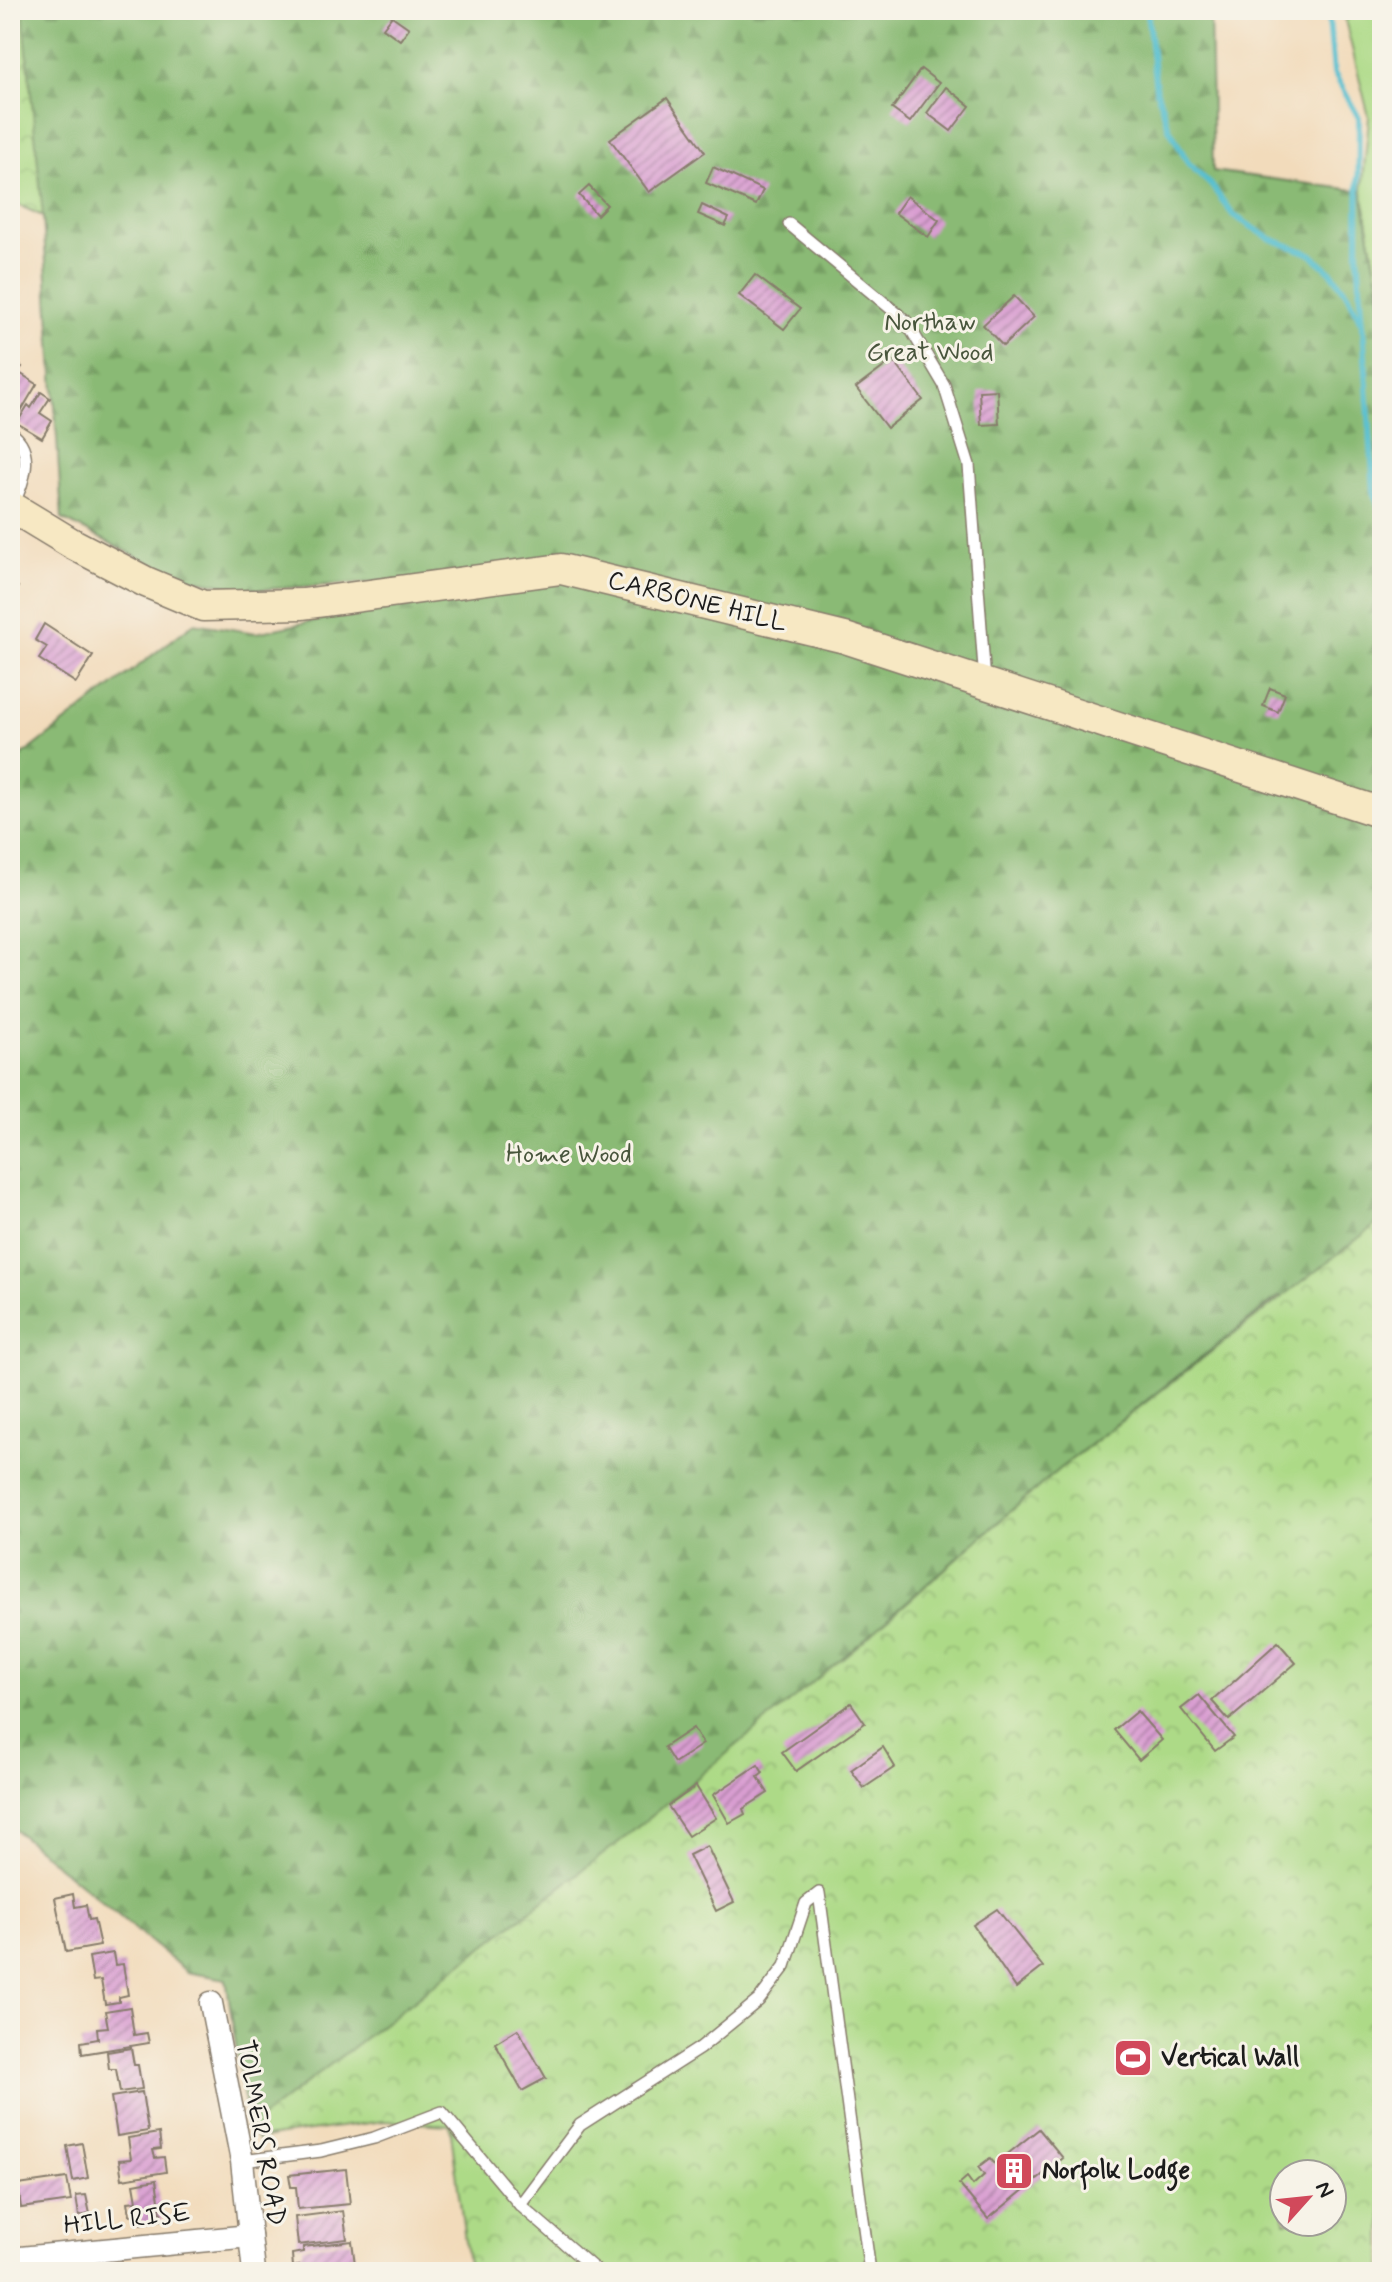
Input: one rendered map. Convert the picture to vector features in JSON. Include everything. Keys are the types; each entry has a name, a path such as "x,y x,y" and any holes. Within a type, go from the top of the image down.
{"street":[{"name":"CARBONE HILL","path":"11,507 146,582 203,606 303,604 561,569 845,638 1382,813"},
{"name":"TOLMERS ROAD","path":"211,2003 242,2161 254,2272"},
{"name":"HILL RISE","path":"10,2259 250,2236"}],"lane":[{"path":"789,224 906,321 944,385 969,465 985,684"},
{"path":"10,432 18,438 26,455 23,483 11,507"},
{"path":"520,2205 580,2125 700,2048 759,2000 785,1966 806,1903 819,1893 870,2272"},
{"path":"242,2161 321,2151 374,2138 442,2112 520,2205 598,2272"}],"green space":[{"name":"Home Wood","path":"10,10 1210,10 1213,171 1362,191 1382,305 1382,1342 1280,1296 1058,1470 888,1618 1028,1837 863,1641 872,1633 821,1676 592,2080 328,2123 258,2140 247,2120 226,1979 187,1972 10,1826 10,765 194,623 256,633 552,571 252,590 176,576 62,519 43,216 10,201"},
{"path":"10,10 23,10 43,216 10,201"},
{"path":"1366,10 1382,10 1382,305 1362,191 1369,117 1345,20"},
{"path":"1382,1220 1382,2272 469,2272 450,2125 384,2121 258,2138 261,2118 628,1835 863,1641 1058,1470"}],"building":[{"path":"392,16 409,28 400,40 383,28"},
{"path":"921,69 939,83 910,122 892,109"},
{"path":"946,87 970,106 951,131 927,113"},
{"path":"667,98 705,152 649,192 610,139"},
{"path":"713,167 763,190 756,205 706,183"},
{"path":"589,186 607,205 597,215 579,195"},
{"path":"907,196 939,220 928,237 895,213"},
{"path":"702,205 729,218 725,226 698,214"},
{"path":"755,275 800,309 784,329 739,295"},
{"path":"1014,296 1034,317 1003,346 983,325"},
{"path":"10,359 22,367 18,372 37,384 15,421 10,418"},
{"path":"893,360 923,400 887,428 856,388"},
{"path":"997,390 999,424 981,425 979,391"},
{"path":"41,392 50,398 40,413 52,421 42,438 17,423"},
{"path":"10,580 18,587 10,598"},
{"path":"44,624 93,656 76,683 39,659 47,647 35,640"},
{"path":"1270,688 1285,694 1278,712 1263,706"},
{"path":"1278,1642 1296,1663 1229,1720 1212,1701"},
{"path":"1199,1695 1234,1737 1215,1751 1181,1709"},
{"path":"851,1703 865,1723 796,1771 782,1752"},
{"path":"1137,1711 1162,1740 1139,1760 1114,1730"},
{"path":"693,1728 703,1744 674,1763 664,1747"},
{"path":"883,1747 895,1767 864,1788 851,1770"},
{"path":"758,1765 763,1773 758,1777 768,1793 743,1809 745,1814 729,1823 713,1795"},
{"path":"696,1786 716,1818 688,1836 668,1806"},
{"path":"707,1846 734,1902 716,1911 689,1855"},
{"path":"73,1894 75,1907 86,1905 89,1920 94,1919 100,1946 66,1952 55,1898"},
{"path":"997,1909 1043,1967 1016,1988 973,1925"},
{"path":"113,1953 115,1965 123,1964 128,1995 119,1997 119,2002 105,2004 101,1980 93,1981 89,1957"},
{"path":"130,2007 134,2035 147,2033 149,2043 82,2054 81,2042 98,2039 97,2028 108,2027 105,2011"},
{"path":"518,2029 546,2078 522,2091 495,2043"},
{"path":"131,2048 142,2089 120,2092 116,2069 109,2069 107,2052"},
{"path":"142,2092 148,2131 117,2136 111,2097"},
{"name":"Norfolk Lodge","path":"1039,2129 1063,2158 988,2219 959,2184 967,2177 973,2185 984,2175 978,2167 990,2158 995,2164"},
{"path":"159,2133 161,2149 153,2150 155,2158 164,2157 166,2172 122,2179 119,2160 131,2159 128,2138"},
{"path":"82,2143 88,2178 73,2181 67,2146"},
{"path":"346,2169 350,2204 298,2209 296,2187 291,2187 289,2175"},
{"path":"67,2178 71,2201 21,2208 18,2185"},
{"path":"156,2180 162,2220 141,2224 139,2214 130,2215 128,2202 137,2201 134,2184"},
{"path":"86,2195 90,2214 79,2216 76,2196"},
{"path":"343,2211 347,2239 298,2245 295,2217"},
{"path":"352,2241 356,2272 300,2272 299,2266 293,2267 292,2254 303,2252 303,2247"},
{"path":"169,2265 170,2272 134,2272 134,2269"}],"waterway":[{"path":"1147,10 1156,89 1169,128 1188,163 1211,185 1233,215 1271,239 1311,254 1332,273 1349,296 1360,320"},
{"path":"1328,10 1334,73 1359,118 1358,252 1374,491 1382,516"}],"place":[{"name":"Vertical Wall","path":"1133,2058"},
{"name":"Norfolk Lodge","path":"1014,2171"}],"park label":[{"name":"Northaw Great Wood","path":"930,338"}]}
